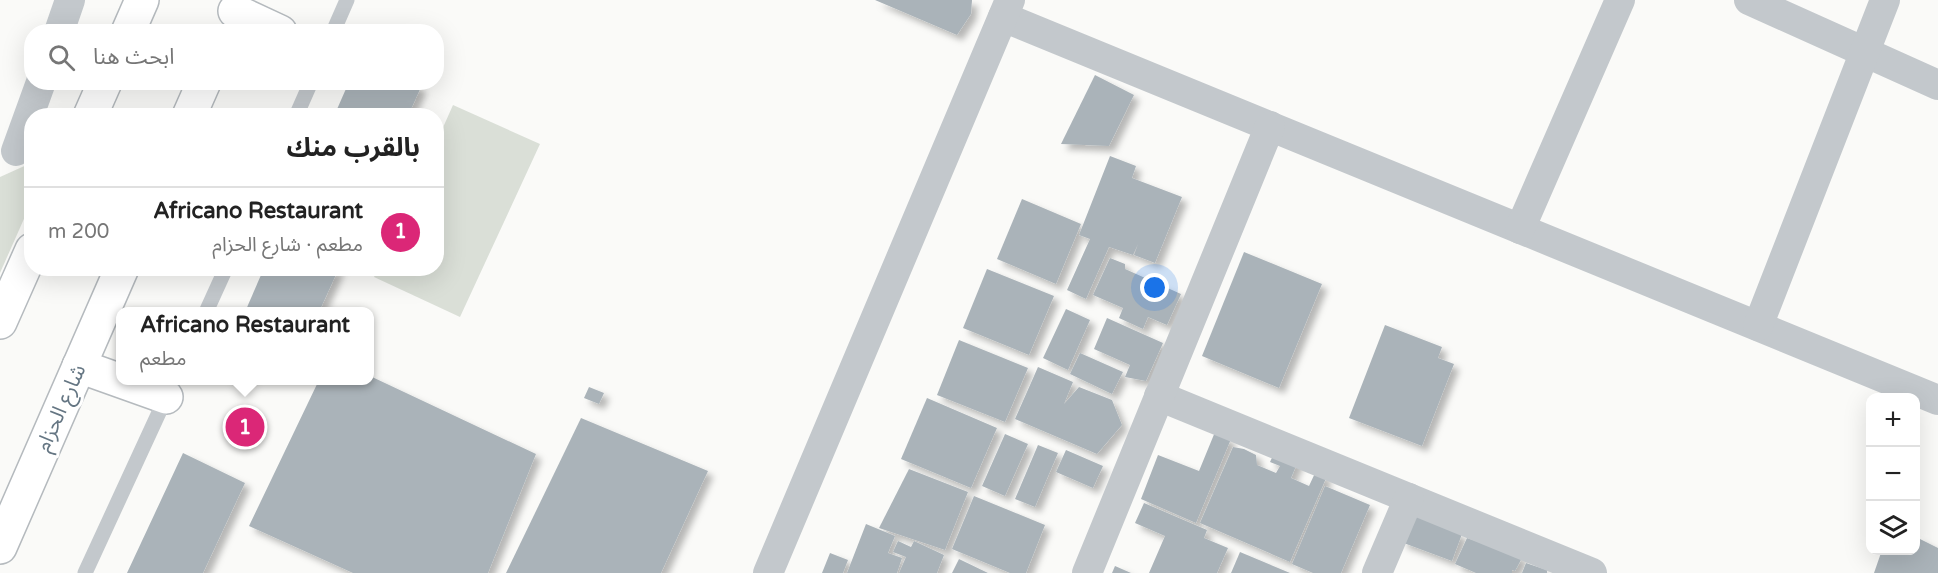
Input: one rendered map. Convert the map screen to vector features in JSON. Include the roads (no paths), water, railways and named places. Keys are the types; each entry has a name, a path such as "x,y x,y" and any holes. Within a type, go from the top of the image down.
{"main road":[{"path":"132,24 142,0"},
{"path":"234,14 260,24"},
{"path":"94,108 101,90"},
{"path":"193,108 200,90"},
{"path":"0,322 24,268"},
{"name":"شارع الحزام","path":"0,547 119,276"},
{"path":"80,366 116,375"},
{"path":"154,385 170,389"}],"street":[{"path":"62,24 70,0"},
{"path":"1521,229 1620,0"},
{"path":"1749,0 1938,85"},
{"path":"1758,326 1885,0"},
{"path":"768,573 1006,9 1270,126 1938,400"},
{"path":"32,108 38,90"},
{"path":"1087,573 1270,126"},
{"path":"16,151 24,129"},
{"path":"1159,396 1592,573"},
{"path":"1377,573 1408,498"}],"lane":[{"path":"336,24 347,0"},
{"path":"300,108 307,90"},
{"path":"208,307 222,276"},
{"path":"86,573 170,389"}],"place":[{"name":"Africano Restaurant","path":"245,427"}]}
